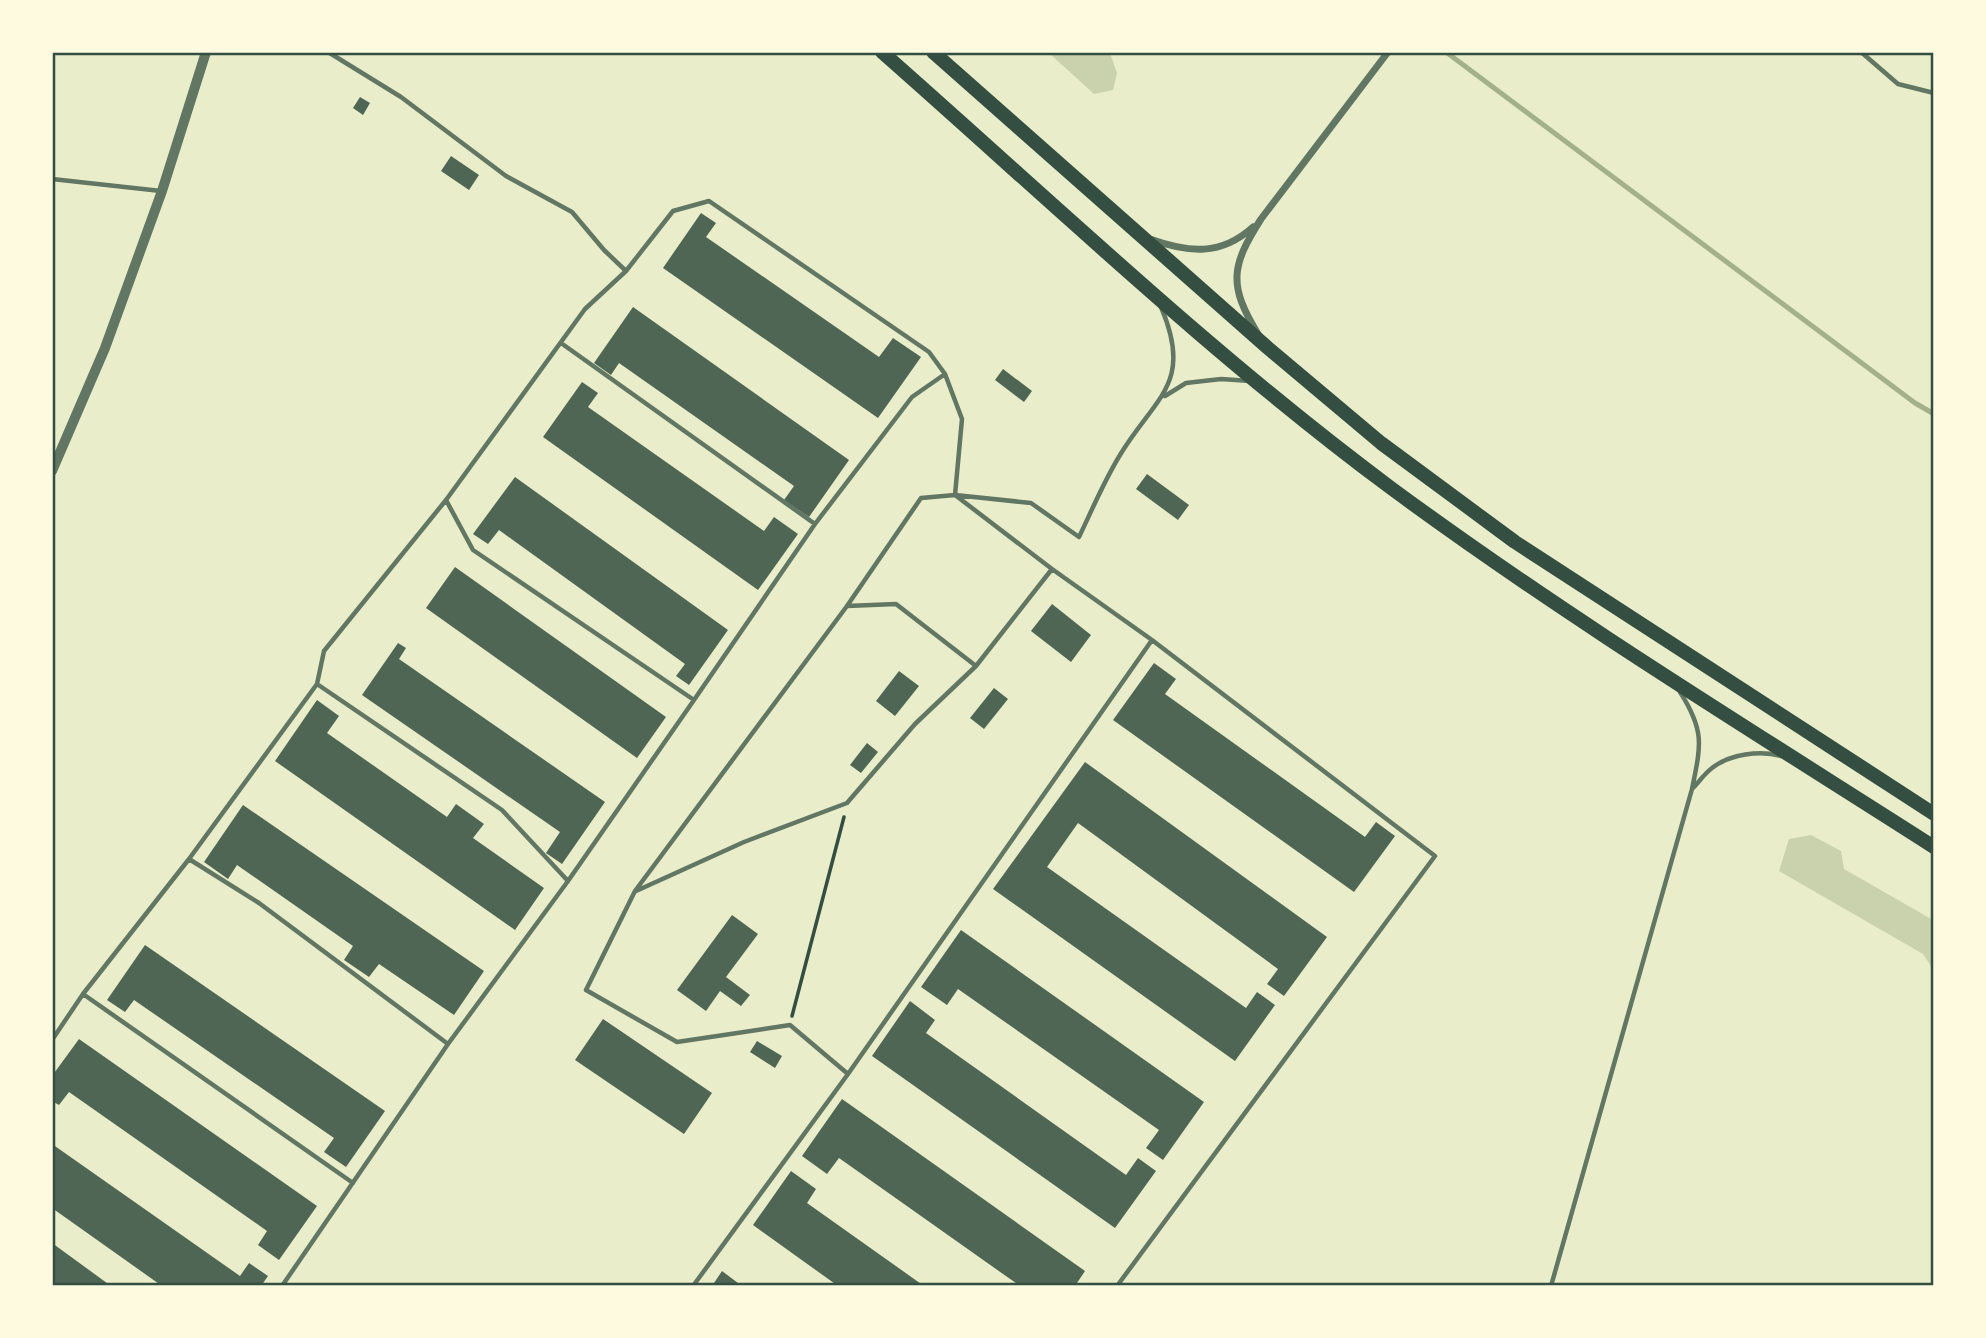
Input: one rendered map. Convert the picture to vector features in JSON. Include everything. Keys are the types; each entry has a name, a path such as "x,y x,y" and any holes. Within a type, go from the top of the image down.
{"main road":[{"path":"882,52 1155,294 1277,398 1401,495 1501,566 1662,673 1934,847"},
{"path":"933,52 1268,348 1381,443 1515,542 1934,814"}],"street":[{"path":"52,471 105,348 162,191 206,52"},
{"path":"1268,348 1245,310 1237,289 1237,267 1243,247 1261,219 1388,52"},
{"path":"1141,236 1176,248 1198,251 1224,246 1244,235 1261,219"}],"lane":[{"path":"328,52 401,97 506,176 572,212 626,271"},
{"path":"1861,52 1898,84 1934,93"},
{"path":"52,179 162,191"},
{"path":"52,1040 83,994 189,859 317,684 324,651 446,500 585,309 626,271 673,211 709,201 929,352 945,374 962,418 955,495"},
{"path":"1155,294 1171,332 1174,363 1164,397"},
{"path":"561,343 815,524"},
{"path":"282,1286 449,1044 695,700 815,524 912,397 945,374"},
{"path":"848,1074 790,1025 677,1042 586,989 635,891 847,606 921,498 955,495 1031,503 1079,537 1120,455 1164,397 1186,383 1221,379 1250,381 1277,398"},
{"path":"955,495 1152,640 1435,856 1118,1286"},
{"path":"446,500 473,550 695,700"},
{"path":"635,891 744,842 847,803 915,724 976,666 1052,569"},
{"path":"847,606 895,604 976,666"},
{"path":"693,1286 848,1074 1152,640"},
{"path":"1551,1286 1700,753 1699,730 1692,710 1662,673"},
{"path":"317,684 502,810 568,881"},
{"path":"1692,789 1713,768 1734,757 1775,755 1801,762"},
{"path":"189,859 259,902 449,1044"},
{"path":"83,994 353,1183"}],"path":[{"path":"790,1025 847,803"}],"green space":[{"path":"1049,53 1110,53 1117,73 1113,90 1094,94"},
{"path":"1811,835 1841,851 1844,869 1933,920 1933,969 1923,954 1779,871 1789,839"}],"building":[{"path":"360,97 370,103 363,115 353,108"},
{"path":"451,156 479,175 469,190 441,171"},
{"path":"701,213 716,223 706,237 879,357 893,338 921,357 878,418 663,268"},
{"path":"633,307 849,460 809,517 784,500 794,486 619,363 611,375 594,363"},
{"path":"1003,369 1032,391 1024,402 995,380"},
{"path":"582,382 598,393 588,407 764,531 774,517 798,534 758,590 543,437"},
{"path":"1147,474 1189,505 1178,520 1136,489"},
{"path":"515,477 728,630 689,685 676,676 685,664 499,530 488,544 473,534"},
{"path":"455,567 666,717 637,758 426,608"},
{"path":"1052,604 1091,635 1071,662 1031,631"},
{"path":"398,643 406,648 399,659 605,802 562,864 546,853 560,832 362,695"},
{"path":"1154,663 1176,679 1165,694 1365,837 1376,822 1395,836 1354,892 1113,720"},
{"path":"899,671 919,686 895,716 876,701"},
{"path":"994,688 1008,699 984,729 970,718"},
{"path":"317,700 339,716 327,733 447,817 456,804 484,824 473,838 544,888 515,930 275,761"},
{"path":"867,743 878,752 861,773 850,765"},
{"path":"1085,762 1327,937 1284,996 1267,984 1278,969 1078,823 1047,867 1246,1008 1257,992 1275,1005 1235,1061 993,889"},
{"path":"243,805 484,971 454,1015 379,964 369,977 344,960 353,946 237,865 228,879 204,862"},
{"path":"732,915 758,934 726,977 750,995 741,1006 720,991 706,1011 677,990"},
{"path":"961,930 1204,1102 1163,1160 1146,1148 1159,1130 958,989 947,1005 921,987"},
{"path":"145,945 385,1111 346,1167 324,1152 334,1138 134,1000 125,1012 107,1000"},
{"path":"910,1001 935,1020 926,1033 1126,1175 1138,1158 1156,1171 1115,1228 872,1056"},
{"path":"603,1019 712,1093 684,1134 575,1060"},
{"path":"79,1039 317,1206 279,1260 258,1245 267,1231 69,1092 59,1105 52,1101 52,1076"},
{"path":"757,1041 782,1056 775,1068 750,1052"},
{"path":"842,1099 1085,1271 1075,1286 1020,1286 839,1158 827,1174 802,1156"},
{"path":"52,1144 240,1276 249,1263 268,1276 261,1286 162,1286 52,1208"},
{"path":"791,1171 816,1189 807,1203 924,1286 838,1286 753,1225"},
{"path":"52,1243 111,1286 52,1286"},
{"path":"722,1271 742,1286 712,1286"}],"waterway":[{"path":"1446,52 1915,403 1934,414"}]}
